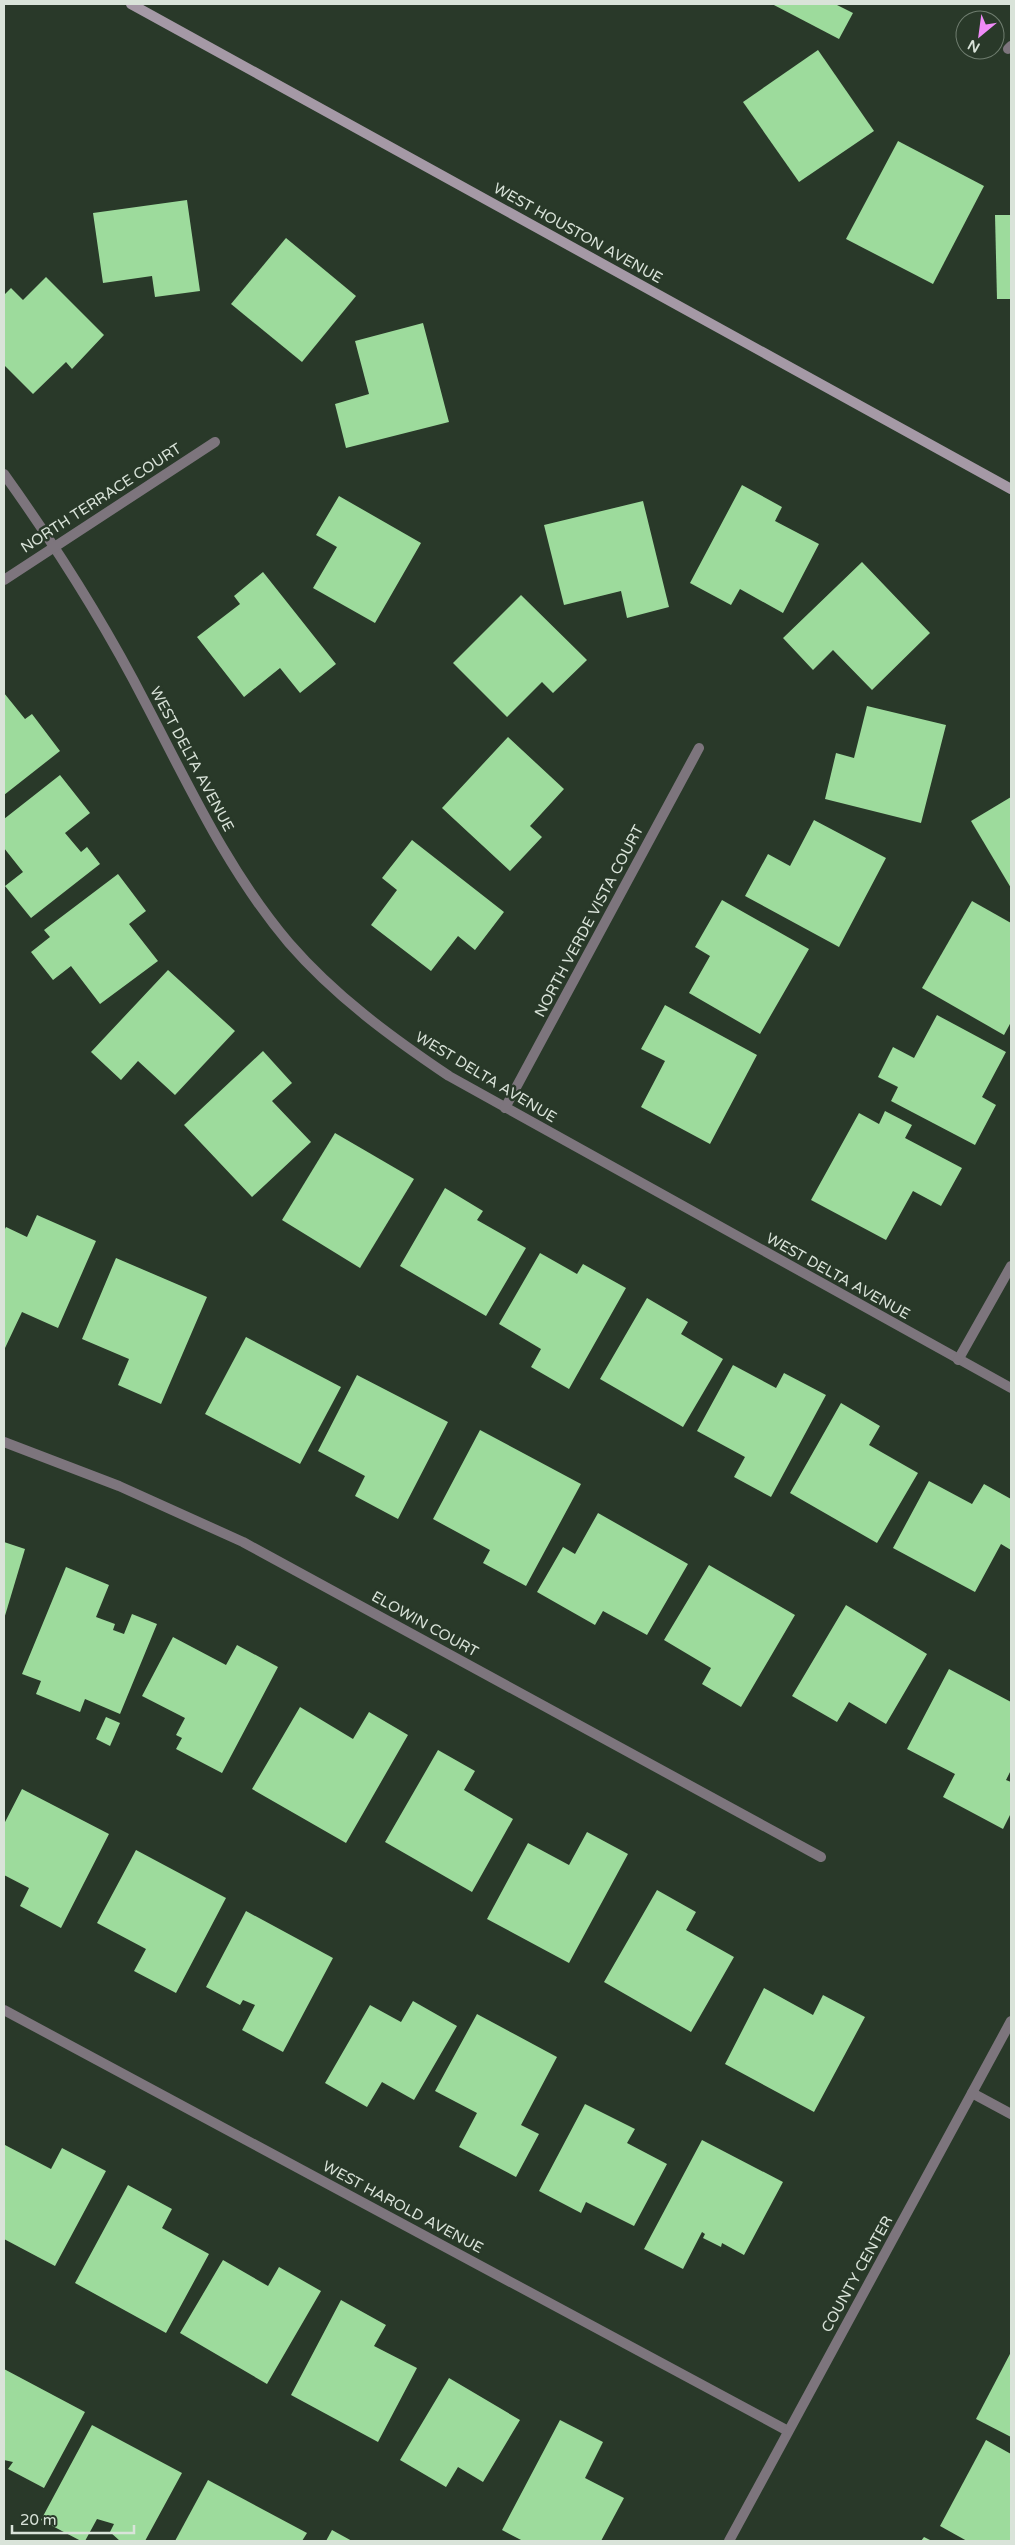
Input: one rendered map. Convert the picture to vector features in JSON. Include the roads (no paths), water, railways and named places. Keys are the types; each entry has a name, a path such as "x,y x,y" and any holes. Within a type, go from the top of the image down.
{"main road":[{"name":"WEST HOUSTON AVENUE","path":"130,4 1011,490"}],"street":[{"name":"NORTH TERRACE COURT","path":"4,580 215,442"},
{"name":"WEST DELTA AVENUE","path":"4,474 55,545 97,614 141,695 195,803 248,890 289,943 336,991 386,1033 449,1076 1011,1388"},
{"name":"NORTH VERDE VISTA COURT","path":"505,1108 699,748"},
{"path":"958,1360 1011,1266"},
{"name":"ELOWIN COURT","path":"4,1442 119,1486 244,1542 821,1858"},
{"name":"WEST HAROLD AVENUE","path":"4,2010 788,2431"},
{"name":"COUNTY CENTER","path":"729,2541 1011,2021"},
{"path":"972,2093 1011,2114"}]}
